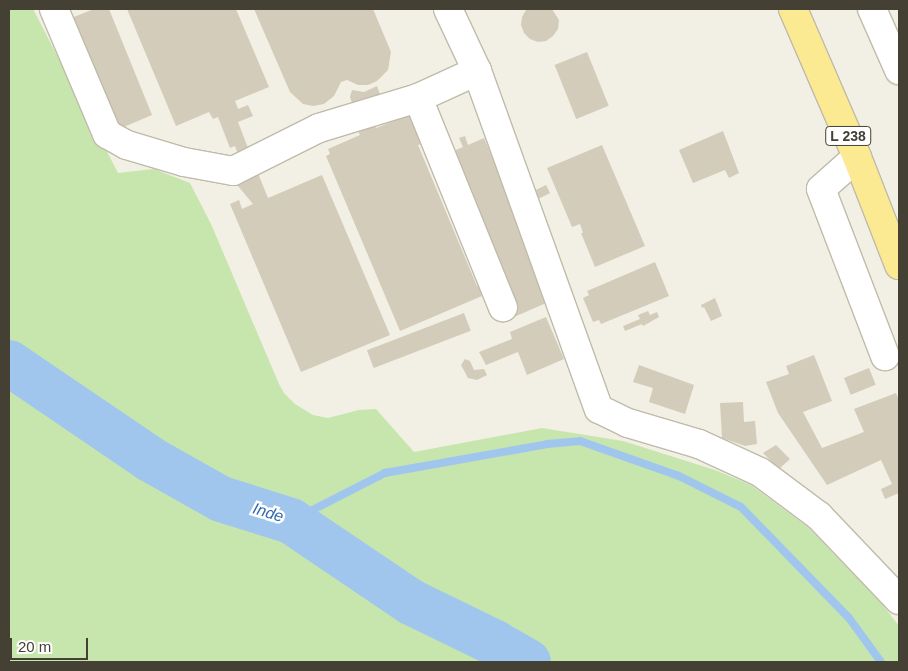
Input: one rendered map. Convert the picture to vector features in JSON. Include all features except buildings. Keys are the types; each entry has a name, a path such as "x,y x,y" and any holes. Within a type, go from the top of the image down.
{"main road":[{"name":"L 238","path":"793,9 857,157 899,266"}],"lane":[{"path":"54,9 107,134 127,145 184,162 232,171 319,128 418,98 476,72"},
{"path":"448,9 476,72 599,409 628,423 699,444 760,472 819,516 899,600"},
{"path":"872,9 899,70"},
{"path":"418,98 503,307"},
{"path":"857,157 821,190 885,356"}],"green space":[{"path":"9,9 33,9 118,173 154,169 190,183 211,224 279,384 284,393 295,404 313,415 328,418 359,410 376,409 414,452 542,428 623,441 715,470 751,485 809,528 882,604 899,626 899,662 9,662"}],"waterway":[{"name":"Inde","path":"9,363 150,459 221,499 291,521 411,602 495,643 528,662"},
{"path":"291,521 385,473 547,444 580,441 679,476 741,507 849,618 881,662"}]}
